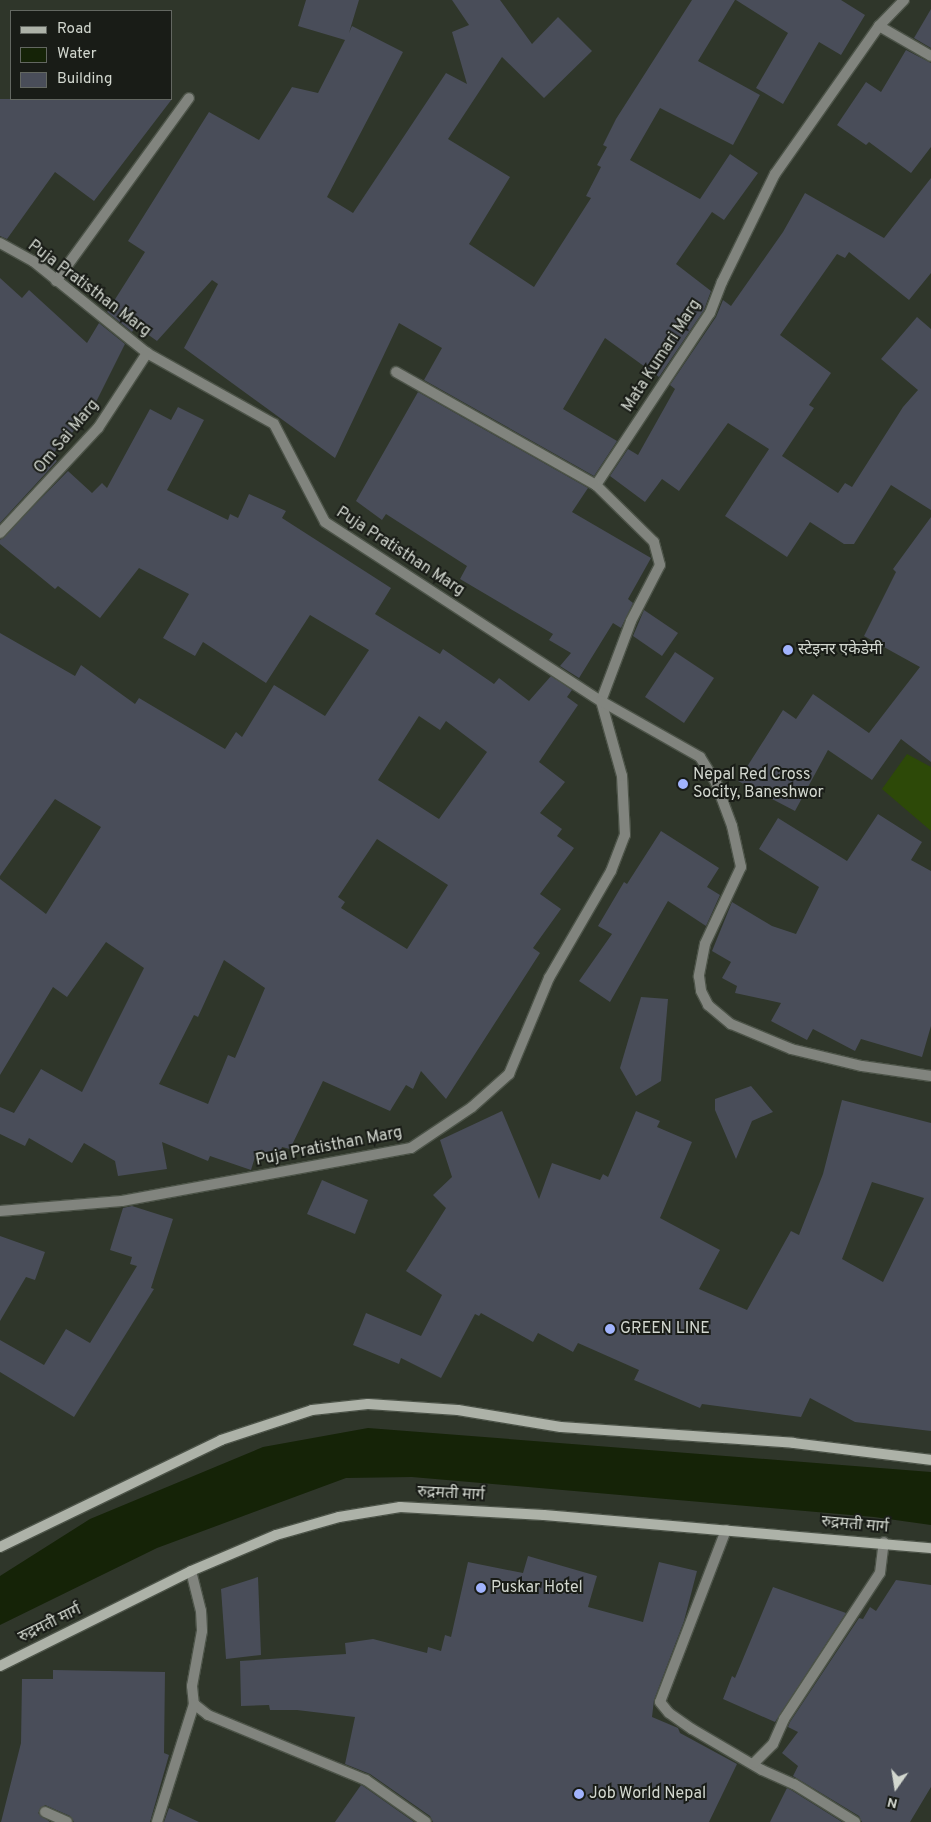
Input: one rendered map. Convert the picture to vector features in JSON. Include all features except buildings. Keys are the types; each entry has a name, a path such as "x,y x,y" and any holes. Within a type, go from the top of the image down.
{"street":[{"name":"Mata Kumari Marg","path":"596,484 710,313 722,282 775,174 879,26 904,0"},
{"path":"879,26 931,56"},
{"path":"56,281 189,98"},
{"name":"Puja Pratisthan Marg","path":"0,243 33,261 147,353 274,424 325,522 601,701 700,757 716,783 732,826 741,867 705,944 702,960 701,991 708,1005 731,1024 791,1049 862,1066 931,1076"},
{"name":"Om Sai Marg","path":"0,533 98,428 147,353"},
{"path":"396,372 596,484 654,542 660,565 631,621 601,701"},
{"name":"Puja Pratisthan Marg","path":"0,1211 122,1201 411,1148 472,1106 509,1074 550,978 611,871 625,835 622,776 601,701"},
{"path":"0,1547 221,1440 312,1410 368,1404 458,1410 561,1426 794,1443 931,1460"},
{"name":"रुद्रमती मार्ग","path":"0,1666 191,1571 276,1535 339,1517 400,1507 544,1515 884,1542 931,1548"},
{"path":"726,1530 660,1702 669,1712 692,1729 794,1784 855,1822"},
{"path":"754,1763 773,1744 784,1719 880,1573 884,1542"},
{"path":"157,1822 194,1704 192,1686 202,1631 201,1611 191,1571"},
{"path":"194,1704 208,1715 366,1780 426,1822"},
{"path":"45,1812 67,1822"}],"green space":[{"path":"907,754 931,767 931,831 882,789"}],"water":[{"path":"368,1428 931,1472 931,1525 874,1517 412,1477 346,1478 157,1548 0,1625 0,1576 90,1519 263,1447"}],"place":[{"name":"स्टेइनर एकेडेमी","path":"788,650"},
{"name":"Nepal Red Cross Socity, Baneshwor","path":"683,784"},
{"name":"GREEN LINE","path":"610,1329"},
{"name":"Puskar Hotel","path":"481,1588"},
{"name":"Job World Nepal","path":"579,1794"}]}
